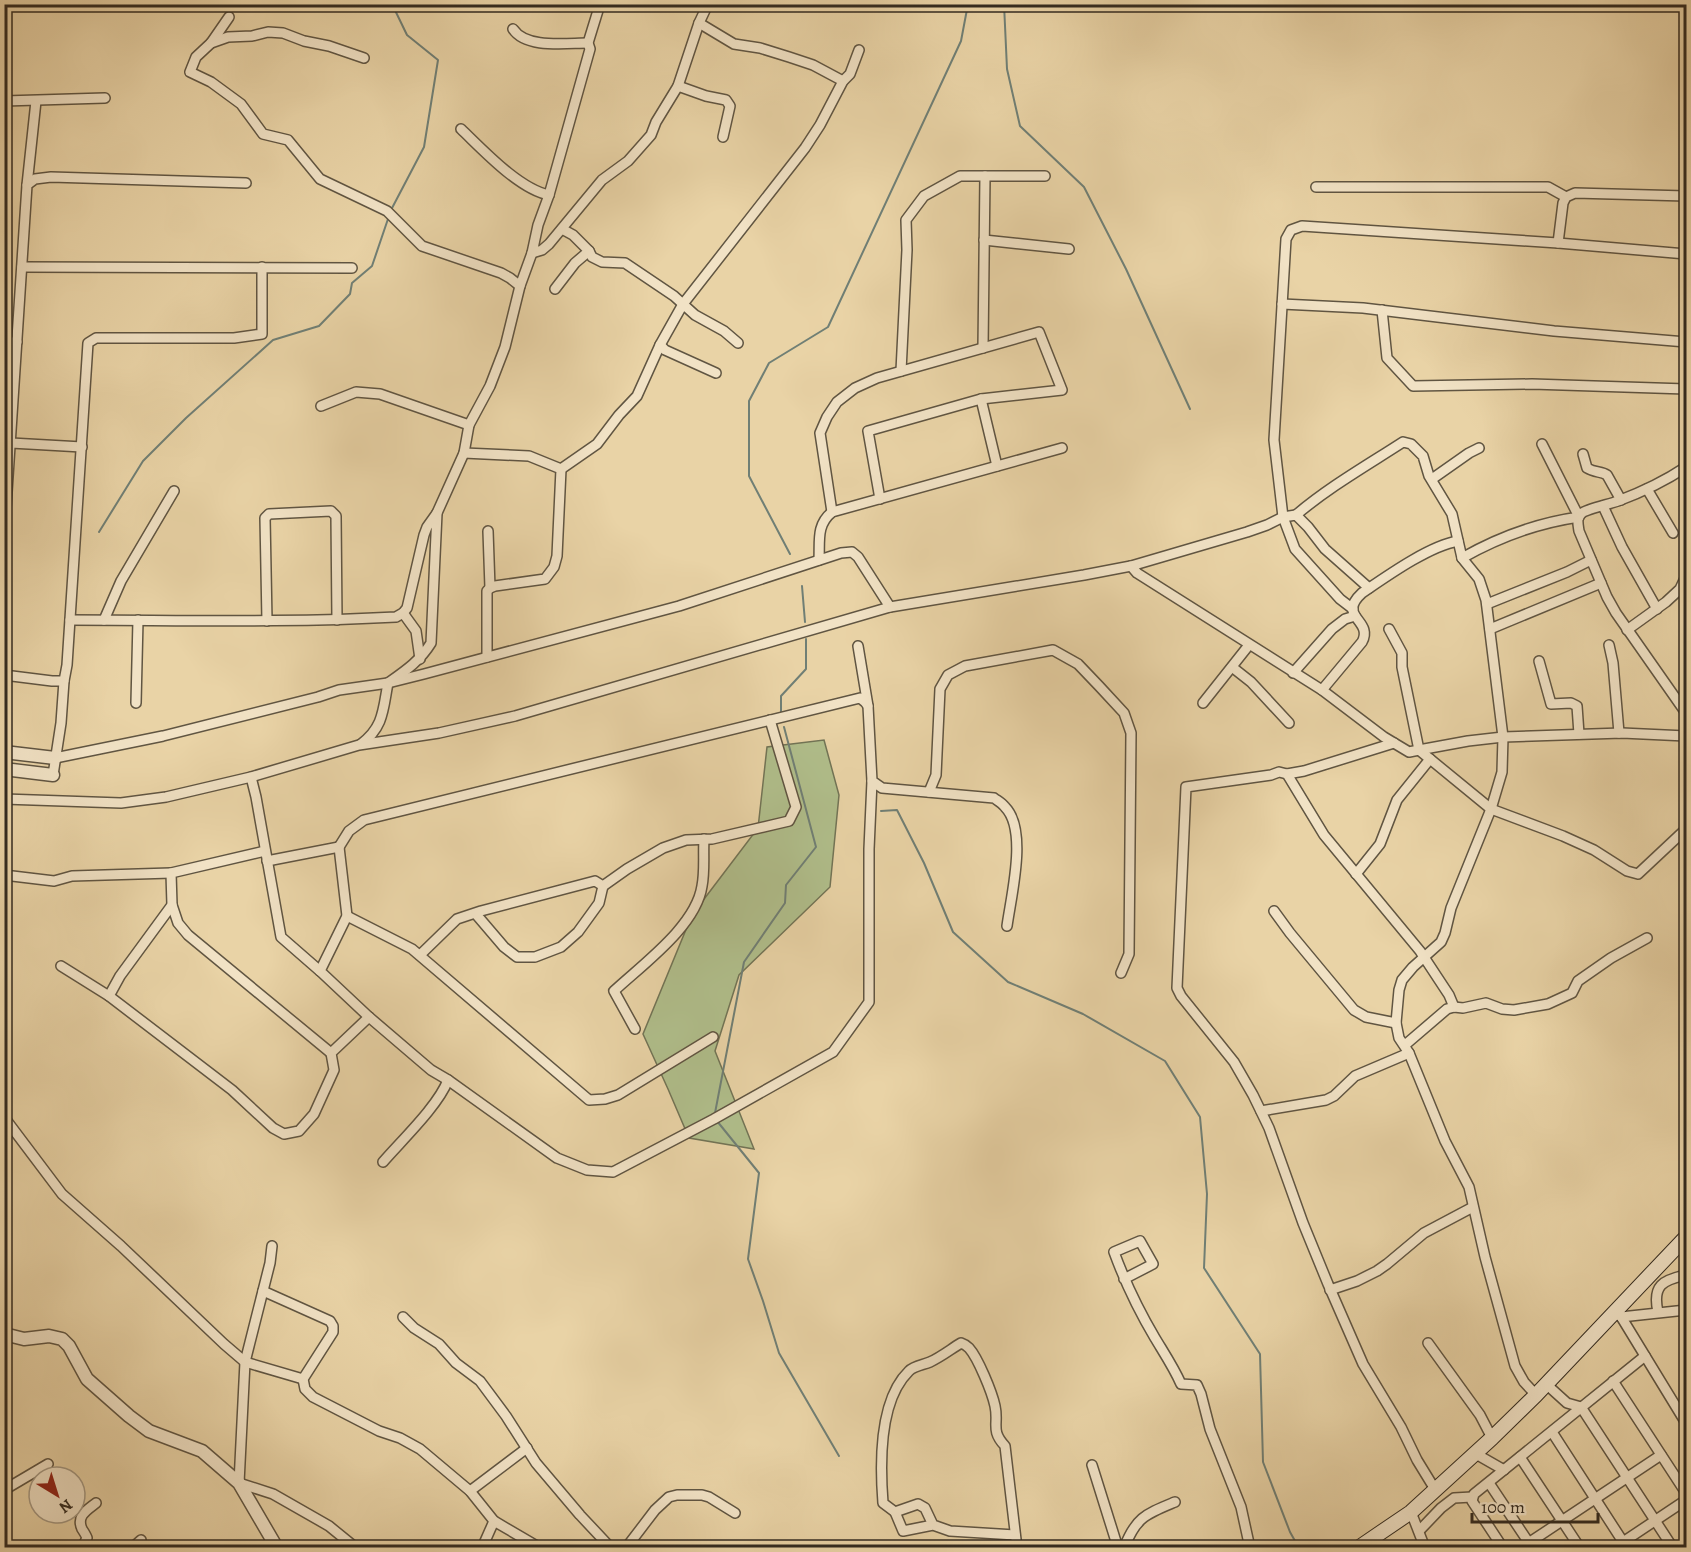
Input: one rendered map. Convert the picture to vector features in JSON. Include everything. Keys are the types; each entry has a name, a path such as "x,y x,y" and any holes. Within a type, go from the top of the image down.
{"main road":[{"path":"1358,1548 1411,1512 1476,1454 1619,1314 1686,1237"}],"street":[{"path":"70,620 337,620 396,617 403,613 407,608 427,527 437,513 464,453 470,425 490,386 506,347 520,286 549,195 590,49 588,43 600,4"},
{"path":"532,253 542,250 602,180 628,161 651,135 656,122 678,86 699,23 708,4"},
{"path":"229,17 212,43 196,57 190,72 211,82 241,104 263,134 288,140 320,179 387,211 423,246 501,273 520,286"},
{"path":"699,23 734,44 760,48 813,65 843,81"},
{"path":"513,29 518,35 534,43 588,43"},
{"path":"212,43 228,37 252,36 268,32 283,33 364,58"},
{"path":"561,469 597,444 638,396 660,345 683,304 805,148 843,81 850,74 859,50"},
{"path":"678,86 726,100 729,103 723,137"},
{"path":"4,101 105,98"},
{"path":"4,537 27,185 36,101"},
{"path":"461,129 515,178 536,191 549,195"},
{"path":"901,372 907,250 906,220 924,196 960,176 1045,176"},
{"path":"983,348 985,176"},
{"path":"27,185 35,179 51,177 246,183"},
{"path":"1316,187 1548,187 1566,196 1575,194 1686,196"},
{"path":"1558,243 1566,196"},
{"path":"1354,612 1295,549 1282,517 1274,440 1286,239 1292,230 1302,226 1686,254"},
{"path":"562,229 573,236 589,251 592,257 602,262 625,263 674,296 695,315 724,331 738,343"},
{"path":"984,240 1069,249"},
{"path":"555,289 575,263 589,251"},
{"path":"22,267 352,268"},
{"path":"4,770 52,775 61,723 67,665 88,344 96,338 234,338 262,334 262,267"},
{"path":"1282,304 1382,310 1554,331 1686,342"},
{"path":"1382,310 1387,358 1413,386 1532,384 1686,389"},
{"path":"832,512 820,433 837,402 855,388 877,378 1039,332 1062,390 981,399 868,431 880,499"},
{"path":"4,342 17,342"},
{"path":"660,345 665,350 716,373"},
{"path":"321,406 356,392 380,394 470,425"},
{"path":"981,399 997,466"},
{"path":"4,799 121,803 166,797 251,777 359,745 439,733 515,716 890,606 1131,566 1247,532 1282,517 1296,515 1328,490 1403,442 1411,444 1417,448 1428,469 1435,476 1452,514 1462,558 1479,579 1487,604 1503,737 1502,772 1491,809 1451,908 1445,933 1441,942 1402,980 1396,1023 1399,1038 1407,1049 1444,1140 1469,1187 1485,1257 1515,1366 1524,1382 1536,1395"},
{"path":"10,443 81,447"},
{"path":"1542,444 1579,517"},
{"path":"819,560 820,526 832,512 1062,448"},
{"path":"1435,476 1479,448"},
{"path":"464,453 529,456 561,469"},
{"path":"1583,454 1587,468 1594,472 1604,472 1621,500"},
{"path":"1686,467 1647,489 1583,512 1577,523 1611,605 1686,713"},
{"path":"490,588 545,579 554,567 557,556 561,469"},
{"path":"1647,489 1673,533"},
{"path":"104,620 121,581 174,491"},
{"path":"1604,506 1622,547 1657,609"},
{"path":"267,621 266,518 269,514 331,511 336,516 337,620"},
{"path":"359,745 372,736 380,721 388,683 420,659 431,643 437,513"},
{"path":"1296,515 1325,549 1369,588"},
{"path":"1462,558 1483,546 1526,529 1579,517"},
{"path":"487,657 487,591 490,588 488,531"},
{"path":"1322,690 1365,636 1365,631 1352,606 1355,599 1407,564 1445,543 1458,541"},
{"path":"4,752 55,758 163,736 339,690 388,683 679,606 840,553 852,552 858,557 890,606"},
{"path":"1487,604 1591,560"},
{"path":"1131,566 1137,573 1322,690 1409,752 1503,737 1619,733 1686,736"},
{"path":"1627,630 1680,589 1686,576"},
{"path":"1490,629 1601,583"},
{"path":"1293,673 1332,629 1354,612"},
{"path":"403,613 416,631 420,659"},
{"path":"136,703 138,620"},
{"path":"1389,629 1402,653 1402,667 1419,750 1491,809 1563,836 1594,850 1627,871 1638,874 1686,829"},
{"path":"1203,703 1249,645"},
{"path":"1609,645 1613,663 1619,733"},
{"path":"251,777 281,937 431,1070 557,1158 587,1170 613,1172 714,1119 833,1052 869,1002 869,849 872,781 868,706 858,646"},
{"path":"929,792 936,775 940,689 948,675 965,666 1053,650 1078,664 1124,713 1131,733 1129,954 1121,973"},
{"path":"1539,661 1550,702 1552,704 1571,703 1576,706 1579,734"},
{"path":"1232,667 1251,682 1289,723"},
{"path":"4,675 64,681"},
{"path":"320,970 347,916 339,847 349,831 364,820 860,698 868,706"},
{"path":"475,913 504,947 518,957 535,957 561,947 578,932 599,903 603,886 663,848 686,840 712,839 789,822 796,807 770,720"},
{"path":"1394,743 1312,769 1186,787 1177,988 1234,1062 1253,1095 1269,1128 1330,1290 1363,1364 1436,1491"},
{"path":"1356,874 1380,844 1397,800 1430,759"},
{"path":"1287,774 1323,835 1425,957 1454,1007"},
{"path":"872,781 882,788 994,798 1007,808 1016,825 1017,849 1006,926"},
{"path":"635,1029 614,991 672,938 692,915 702,887 704,839"},
{"path":"4,876 54,881 72,876 171,873 266,856 339,847"},
{"path":"62,966 109,996 232,1090 273,1128 284,1134 299,1131 314,1114 334,1070 331,1053 188,935 178,923 172,905 171,873"},
{"path":"420,954 457,919 595,882 603,886"},
{"path":"109,996 120,976 172,905"},
{"path":"1274,911 1354,1010 1366,1017 1396,1023"},
{"path":"347,916 420,954 459,991 589,1100 618,1095 713,1037"},
{"path":"1261,1111 1326,1100 1334,1096 1355,1076 1407,1049 1443,1011 1454,1007 1463,1008 1486,1003 1502,1009 1514,1010 1548,1004 1572,993 1578,981 1611,958 1647,938"},
{"path":"331,1053 369,1017"},
{"path":"383,1162 435,1102 448,1080"},
{"path":"4,1117 62,1194 121,1246 224,1344 245,1362 303,1379"},
{"path":"1330,1290 1358,1281 1377,1271 1424,1233 1473,1207"},
{"path":"1124,1278 1153,1264 1140,1241 1114,1252 1124,1278 1181,1384 1197,1385 1210,1429 1240,1507 1250,1548"},
{"path":"239,1483 245,1362 272,1246"},
{"path":"1658,1312 1656,1303 1660,1286 1670,1278 1686,1275"},
{"path":"263,1291 330,1321 333,1326 333,1332 303,1379 305,1389 313,1397 420,1449 470,1491 494,1521 540,1548"},
{"path":"1686,1310 1619,1314 1686,1423"},
{"path":"403,1317 414,1328 439,1344 456,1364 480,1381 536,1463 579,1515 611,1548"},
{"path":"4,1334 24,1339 49,1336 62,1339 69,1346 87,1379 129,1416 149,1431 202,1451 239,1483 277,1548"},
{"path":"1015,1534 950,1531 933,1525 903,1531 895,1512 883,1503 884,1425 897,1386 910,1369 931,1361 961,1342 969,1348 980,1366 996,1407 995,1428 998,1438 1005,1446 1017,1548"},
{"path":"1428,1343 1480,1415 1492,1438"},
{"path":"1419,1531 1454,1498 1472,1497 1645,1356"},
{"path":"1613,1381 1686,1493"},
{"path":"1546,1384 1567,1404 1581,1407 1673,1548"},
{"path":"1551,1432 1625,1544"},
{"path":"470,1491 527,1448"},
{"path":"1476,1454 1504,1470"},
{"path":"1489,1483 1527,1546 1661,1455"},
{"path":"1520,1457 1580,1548"},
{"path":"4,1490 48,1464"},
{"path":"1092,1465 1118,1548"},
{"path":"239,1483 273,1494 336,1530 356,1548"},
{"path":"626,1548 655,1510 669,1497 702,1495 735,1514"},
{"path":"1472,1497 1472,1501 1503,1548"},
{"path":"1614,1548 1625,1544 1686,1500"},
{"path":"1124,1548 1135,1524 1145,1515 1175,1502"},
{"path":"82,1548 87,1538 81,1518 96,1503"},
{"path":"895,1512 918,1504 925,1508 933,1525"},
{"path":"1411,1512 1425,1548"},
{"path":"482,1548 494,1521"},
{"path":"132,1548 141,1540"}],"green space":[{"path":"824,740 839,795 830,887 739,975 715,1051 754,1149 689,1138 643,1034 692,915 758,828 767,747"}],"waterway":[{"path":"391,210 424,147 438,60 407,35 392,4"},
{"path":"790,554 749,476 749,401 769,363 828,327 961,41 968,4"},
{"path":"1004,4 1007,69 1020,126 1084,187 1126,269 1190,409"},
{"path":"99,532 143,461 186,418 273,340 319,326 350,294 352,283 372,266 389,216"},
{"path":"802,586 805,622"},
{"path":"781,712 781,696 806,669 806,639"},
{"path":"715,1113 744,962 785,903 786,885 816,847 784,727"},
{"path":"881,811 897,810 924,863 953,932 1008,982 1083,1014 1165,1061 1200,1117 1207,1194 1204,1268 1260,1354 1263,1462 1290,1532 1299,1548"},
{"path":"717,1121 759,1173 748,1259 779,1353 839,1456"}]}
